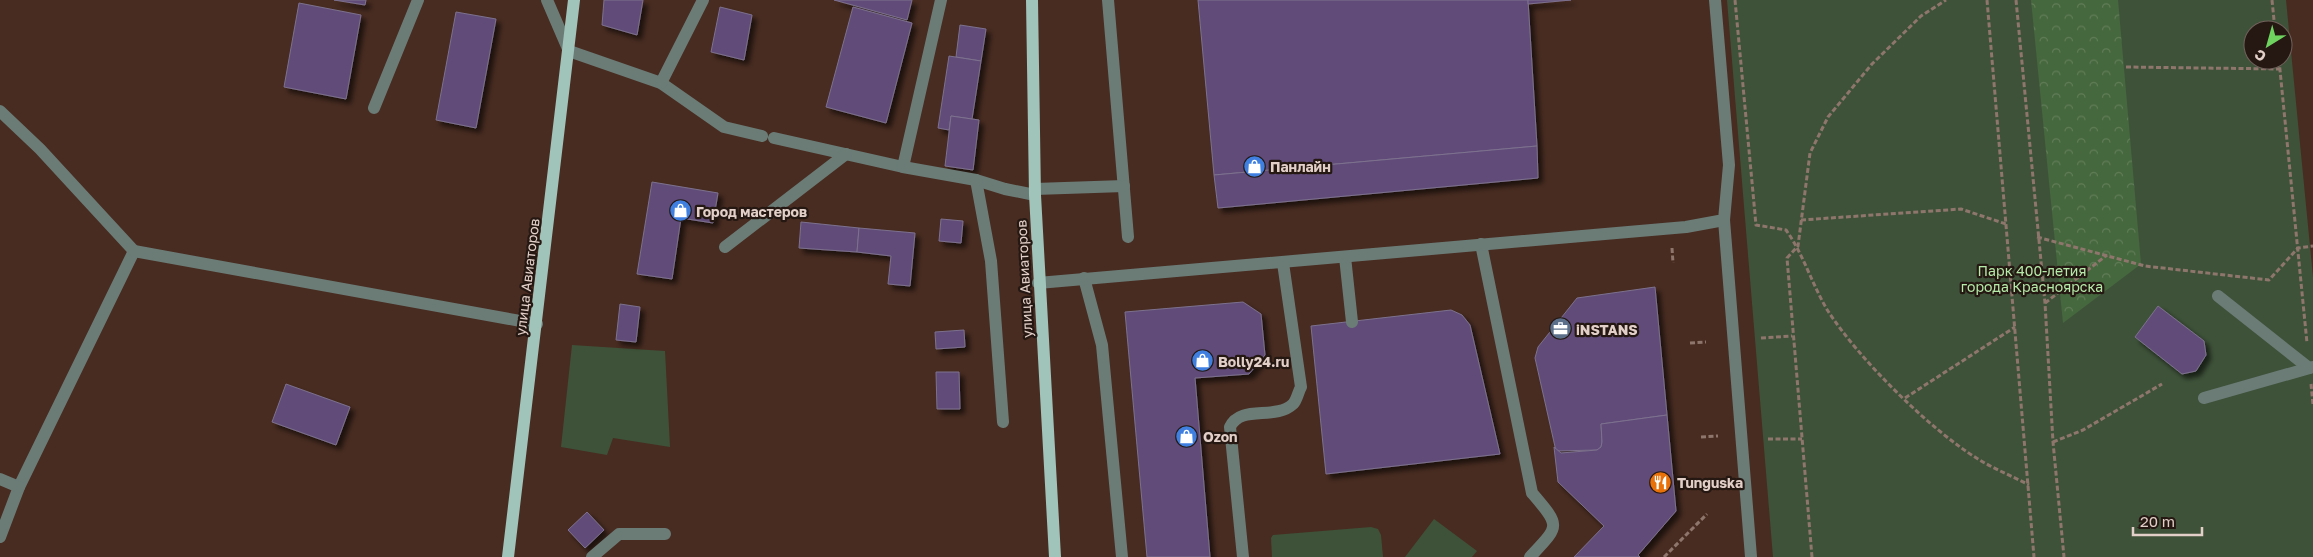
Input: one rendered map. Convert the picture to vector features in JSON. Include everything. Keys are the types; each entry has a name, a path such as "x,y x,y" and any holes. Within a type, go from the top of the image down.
{"main road":[{"name":"улица Авиаторов","path":"508,557 574,0"},
{"name":"улица Авиаторов","path":"1032,0 1038,283 1055,557"}],"lane":[{"path":"374,108 418,0"},
{"path":"546,0 569,51 661,83 724,127 903,167 976,180 1005,189 1035,192 1124,186"},
{"path":"661,83 703,0"},
{"path":"903,167 940,0"},
{"path":"1108,0 1128,237"},
{"path":"1715,0 1729,165 1724,220 1751,557"},
{"path":"0,111 40,149 134,251 536,324"},
{"path":"725,247 846,154"},
{"path":"976,180 991,261 1003,422"},
{"path":"1038,283 1686,227 1724,220"},
{"path":"1481,244 1532,493 1552,517 1554,525 1552,533 1530,557"},
{"path":"0,537 19,487 134,251"},
{"path":"1345,257 1352,322"},
{"path":"1243,557 1230,427 1239,416 1281,412 1294,404 1300,386 1283,263"},
{"path":"1084,278 1102,345 1122,557"},
{"path":"2218,296 2311,367"},
{"path":"2204,398 2311,367"},
{"path":"0,479 19,487"},
{"path":"592,557 618,534 665,534"}],"path":[{"path":"1735,0 1756,225 1786,230 1798,246 1828,310 1860,351 1905,398 1939,430 1978,459 2029,485"},
{"path":"1812,557 1792,336 1787,258 1798,246 1810,153 1828,117 1872,64 1921,16 1946,0"},
{"path":"1987,0 2034,557"},
{"path":"2016,0 2037,237 2045,303 2053,442 2064,557"},
{"path":"2272,0 2275,20"},
{"path":"2126,66 2243,68"},
{"path":"2280,70 2311,367 2313,405"},
{"path":"1801,220 1961,209 2006,224"},
{"path":"2037,237 2145,266 2269,280 2298,248 2313,246"},
{"path":"1672,248 1673,263"},
{"path":"2045,303 2107,255"},
{"path":"1905,398 2015,327"},
{"path":"1761,338 1792,336"},
{"path":"1690,344 1706,342"},
{"path":"2053,442 2083,430 2162,384"},
{"path":"1701,437 1718,436"},
{"path":"1768,439 1802,439"},
{"path":"1664,557 1707,514"}],"green space":[{"name":"Парк 400-летия города Красноярска","path":"1727,0 2286,0 2288,20 2243,20 2243,70 2293,70 2313,277 2313,557 1773,557"},
{"path":"2031,0 2118,0 2141,264 2063,323"},
{"path":"572,345 665,351 670,447 613,438 607,455 561,447"},
{"path":"1434,519 1477,551 1472,557 1405,557"},
{"path":"1371,527 1378,529 1381,535 1383,557 1272,557 1271,538 1273,535"}],"building":[{"path":"334,0 366,0 365,5"},
{"path":"604,0 643,0 637,35 602,25"},
{"path":"834,0 912,0 907,20"},
{"path":"1198,0 1528,0 1537,146 1214,175"},
{"path":"1528,0 1571,0 1528,4"},
{"path":"299,3 361,15 346,99 284,87"},
{"path":"720,7 752,15 744,60 711,52"},
{"path":"853,7 912,23 886,123 826,107"},
{"path":"456,12 496,19 476,128 436,120"},
{"path":"960,25 986,29 981,61 956,57"},
{"path":"949,56 981,61 972,119 951,116 949,130 938,128"},
{"path":"951,116 979,120 973,170 945,166"},
{"path":"1537,146 1538,178 1218,208 1214,175"},
{"path":"652,182 718,193 713,223 681,218 672,279 637,274"},
{"path":"941,219 963,221 961,243 939,241"},
{"path":"801,222 859,228 857,252 799,248"},
{"path":"859,228 915,233 910,286 888,284 891,256 857,252"},
{"path":"1655,287 1667,415 1601,424 1602,442 1601,447 1597,450 1556,451 1535,358 1538,347 1577,298"},
{"path":"1243,302 1261,314 1265,355 1249,374 1195,378 1210,557 1147,557 1125,312"},
{"path":"620,304 640,307 636,342 616,340"},
{"path":"2158,306 2204,341 2206,355 2196,371 2182,374 2135,337"},
{"path":"1451,310 1462,315 1470,325 1500,454 1326,474 1311,326"},
{"path":"964,330 965,347 936,349 935,332"},
{"path":"936,372 959,372 960,409 937,409"},
{"path":"286,384 350,407 336,445 272,422"},
{"path":"1667,415 1676,511 1638,555 1640,557 1574,557 1604,526 1558,482 1554,447 1561,453 1597,450 1601,447 1602,442 1601,424"},
{"path":"587,512 604,530 585,548 568,530"}],"place":[{"name":"Панлайн","path":"1254,166"},
{"name":"Город мастеров","path":"680,211"},
{"name":"iNSTANS","path":"1560,329"},
{"name":"Bolly24.ru","path":"1202,361"},
{"name":"Ozon","path":"1187,436"},
{"name":"Tunguska","path":"1661,482"}]}
